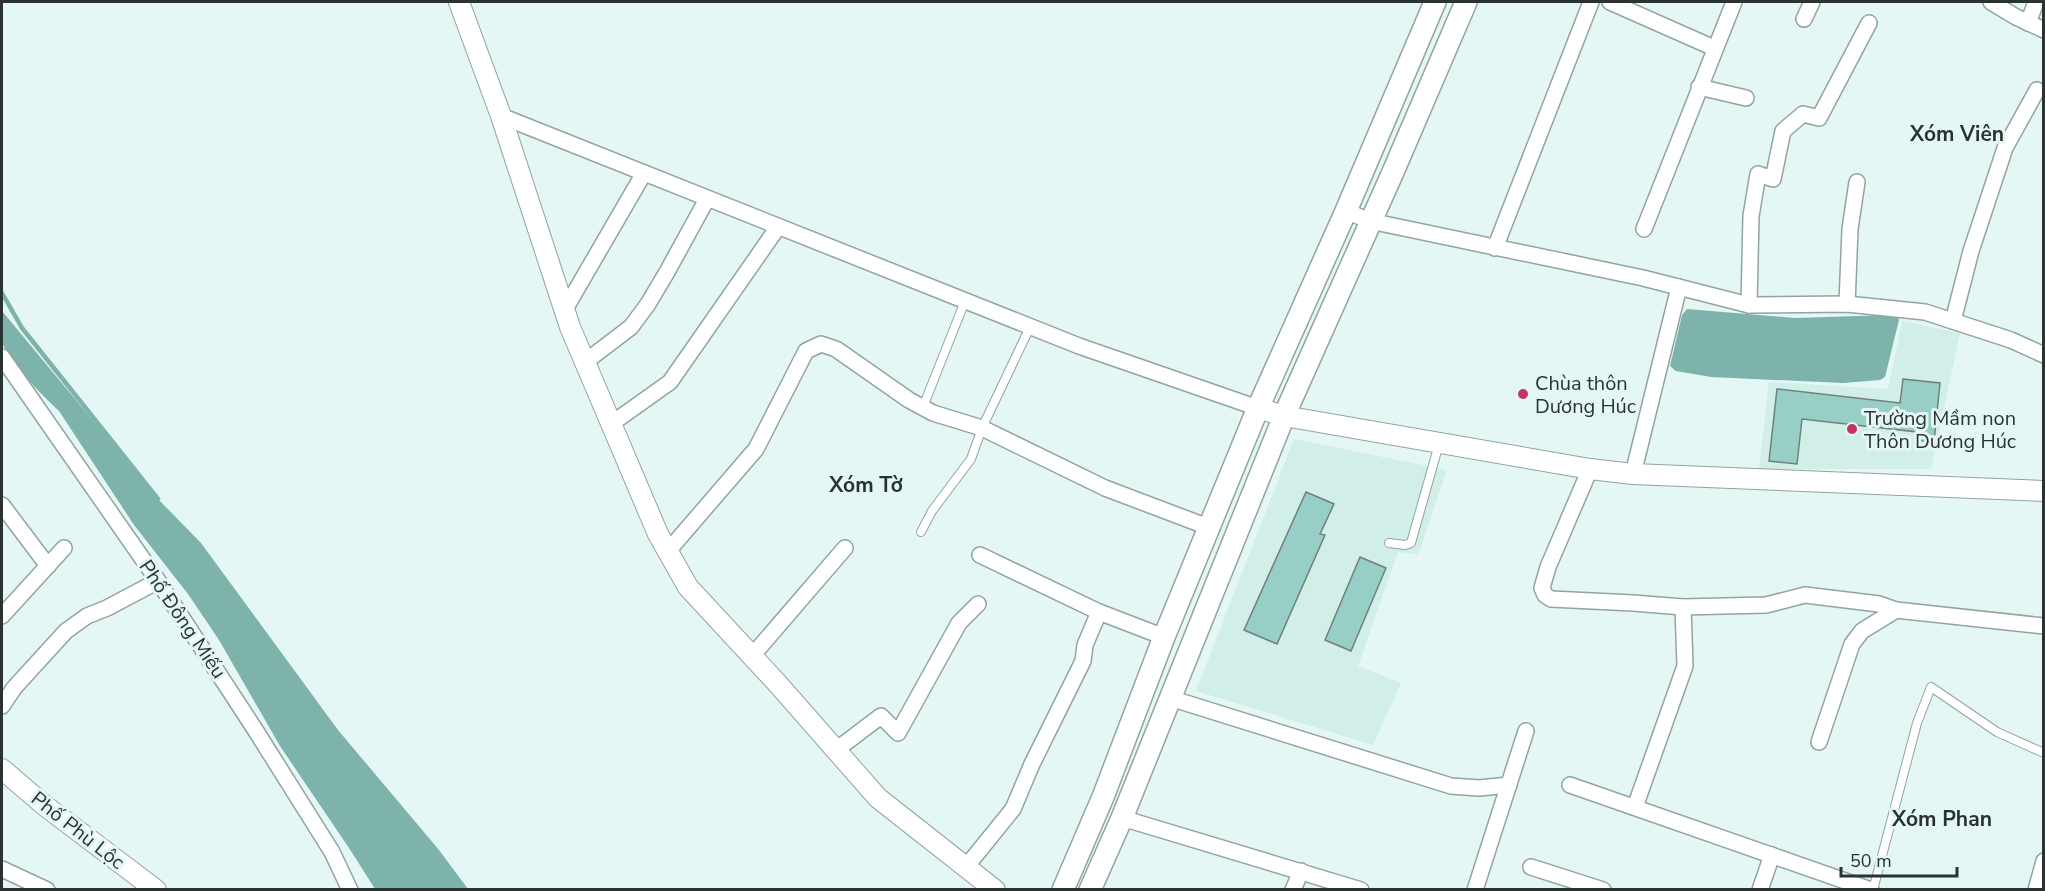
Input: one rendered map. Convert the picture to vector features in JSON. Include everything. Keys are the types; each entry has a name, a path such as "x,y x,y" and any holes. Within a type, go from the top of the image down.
{"main road":[{"path":"1063,890 1103,797 1208,527 1435,2"},
{"path":"1090,890 1122,818 1284,417 1466,2"}],"street":[{"path":"459,2 501,117 564,311 658,534 688,587 878,798 995,890"},
{"path":"1495,249 1591,2"},
{"path":"1610,2 1714,48"},
{"path":"1644,229 1734,2"},
{"path":"1804,19 1812,2"},
{"path":"1990,2 2043,30"},
{"path":"2028,23 2036,2"},
{"path":"1749,305 1751,216 1758,174 1773,179 1783,131 1803,114 1819,118 1869,23"},
{"path":"1699,87 1746,98"},
{"path":"1953,321 1971,251 2005,148 2037,90"},
{"path":"501,117 1079,346 1284,417 1590,469 1633,474 2043,491"},
{"path":"564,311 644,173"},
{"path":"1846,304 1850,229 1857,182"},
{"path":"585,362 631,327 657,288 707,199"},
{"path":"1346,211 1370,221 1495,249 1620,273 1749,305 1846,304 1925,312 2011,340 2043,355"},
{"path":"611,424 670,382 778,227"},
{"path":"1633,474 1679,287"},
{"path":"668,551 756,449 806,351 821,345 836,349 872,376 933,413 982,428 1105,488 1208,527"},
{"name":"Phố Đông Miếu","path":"2,357 158,581 256,730 332,852 350,890"},
{"path":"1590,469 1548,567 1542,588 1545,595 1551,599 1683,608 1766,605 1805,595 1879,604 1896,610 2043,626"},
{"path":"2,505 48,566"},
{"path":"2,616 64,548"},
{"path":"752,656 845,548"},
{"path":"980,555 1098,612 1164,637"},
{"path":"2,706 21,680 66,632 87,616 158,581"},
{"path":"836,750 881,716 897,733 959,623 978,604"},
{"path":"1635,807 1685,666 1683,608"},
{"path":"1820,742 1852,644 1862,632 1896,610"},
{"path":"966,867 1013,809 1032,764 1083,661 1085,645 1098,612"},
{"path":"1170,698 1406,774 1451,786 1479,788 1509,785"},
{"path":"1475,890 1526,731"},
{"name":"Phố Phù Lộc","path":"2,769 44,805 156,890"},
{"path":"1570,785 1872,890"},
{"path":"1122,818 1361,890"},
{"path":"1760,890 1772,855"},
{"path":"2036,890 2043,861"},
{"path":"1530,867 1603,890"},
{"path":"2,869 47,890"},
{"path":"1293,890 1301,871"}],"lane":[{"path":"923,407 965,301"},
{"path":"921,532 932,511 971,459 982,428 1030,327"},
{"path":"1389,543 1406,545 1412,543 1440,442"},
{"path":"1872,890 1917,723 1931,687 1997,732 2043,753"}],"shaded area":[{"path":"1687,309 1795,318 1889,315 1897,316 1899,320 1885,377 1880,380 1843,383 1711,377 1676,371 1670,366 1682,315"},
{"path":"2,311 158,499 201,543 338,730 439,850 468,889 375,889 280,746 219,640 188,594 134,525 59,411 28,379 7,352 1,340"},
{"name":"Trường Mầm non Thôn Dương Húc","path":"1902,321 1960,333 1931,469 1759,469 1769,382 1888,389"},
{"path":"1294,439 1447,470 1418,555 1398,552 1358,666 1401,683 1373,745 1196,691"}],"building":[{"path":"1903,379 1940,383 1934,442 1916,440 1917,432 1802,419 1797,464 1769,461 1777,389 1900,403"},
{"path":"1306,492 1334,504 1320,534 1325,535 1277,644 1244,630"},
{"path":"1360,557 1386,568 1351,651 1325,640"}],"waterway":[{"path":"2,293 22,328 158,499"}],"place":[{"name":"Chùa thôn Dương Húc","path":"1523,394"},
{"name":"Trường Mầm non Thôn Dương Húc","path":"1852,429"}],"district":[{"name":"Xóm Viên","path":"1957,134"},
{"name":"Xóm Tờ","path":"866,485"},
{"name":"Xóm Phan","path":"1942,819"}]}
